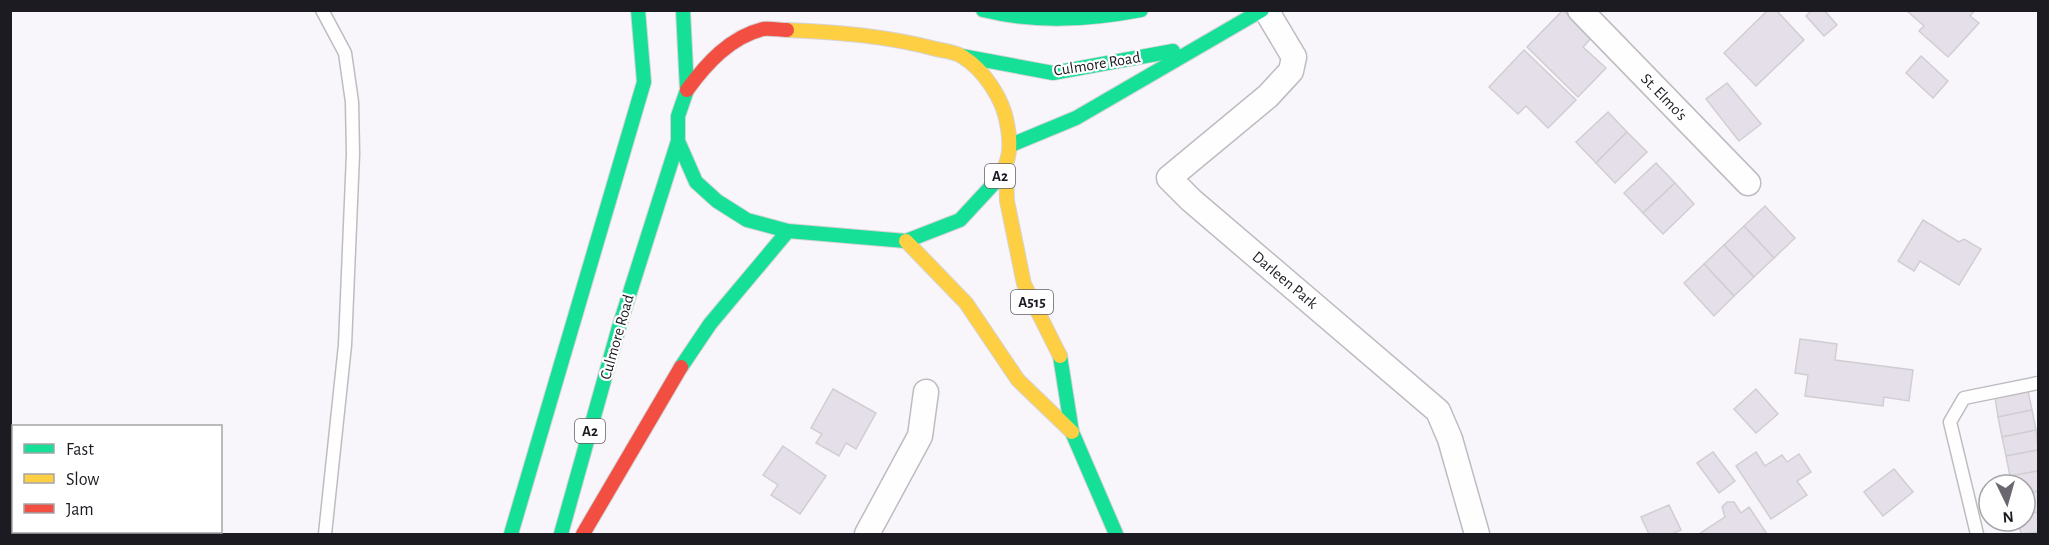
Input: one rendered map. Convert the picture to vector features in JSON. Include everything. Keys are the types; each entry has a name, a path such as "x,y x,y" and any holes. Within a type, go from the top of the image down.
{"main road":[{"path":"511,534 644,82 638,10"},
{"path":"683,10 687,90"},
{"path":"983,10 1011,18 1068,18 1141,10"},
{"name":"Culmore Road","path":"1011,145 1076,118 1264,10"},
{"path":"834,18 849,33"},
{"name":"A2","path":"764,29 849,33 913,43 962,56 986,78 1005,110 1011,145 1006,168 982,199 960,220 906,241 788,231 747,220 717,201 696,182 678,141 678,116 687,90 707,63 735,42 764,29"},
{"name":"Culmore Road","path":"962,56 1053,73 1196,47"},
{"name":"Culmore Road","path":"561,534 619,327 678,141"},
{"name":"A515","path":"1006,168 1007,201 1024,284 1060,357 1072,432 1116,534"},
{"path":"583,534 685,359 710,324 788,231"},
{"name":"A515","path":"906,241 966,303 1018,380 1072,432"}],"street":[{"name":"Darleen Park","path":"1264,10 1294,57 1291,71 1268,96 1169,178 1199,208 1438,411 1450,439 1477,534"},
{"name":"St. Elmo's","path":"1580,10 1748,183"},
{"path":"867,534 920,436 926,392"}],"lane":[{"path":"322,10 345,53 352,102 353,154 345,345 325,534"},
{"path":"1977,534 1950,422 1964,398 2038,383"}],"building":[{"path":"1563,10 1591,38 1583,47 1606,68 1578,97 1527,47"},
{"path":"1768,10 1776,10 1804,40 1756,86 1724,53"},
{"path":"1812,10 1824,10 1837,25 1824,36 1806,16"},
{"path":"1906,10 1975,10 1970,16 1979,23 1948,57 1919,31 1924,26"},
{"path":"1524,50 1576,100 1548,128 1526,106 1518,114 1489,87"},
{"path":"1921,56 1948,81 1933,98 1906,73"},
{"path":"1727,83 1761,124 1739,141 1706,99"},
{"path":"1608,112 1627,132 1596,163 1576,142"},
{"path":"1627,132 1647,152 1615,183 1596,163"},
{"path":"1656,163 1675,183 1643,213 1624,193"},
{"path":"1675,183 1694,204 1663,234 1643,213"},
{"path":"1765,206 1795,238 1774,258 1744,226"},
{"path":"1923,220 1959,242 1964,239 1981,249 1959,285 1920,261 1914,271 1898,261"},
{"path":"1744,226 1774,258 1754,277 1724,245"},
{"path":"1724,245 1754,277 1734,296 1704,264"},
{"path":"1704,264 1734,296 1714,316 1684,283"},
{"path":"1800,339 1837,344 1835,360 1913,370 1909,401 1884,397 1883,406 1805,396 1808,375 1795,373"},
{"path":"833,389 876,413 856,449 846,443 839,456 816,443 822,434 811,428"},
{"path":"1756,389 1778,414 1756,433 1734,409"},
{"path":"2028,391 2032,410 1998,417 1995,397"},
{"path":"2032,410 2036,430 2002,437 1998,417"},
{"path":"2036,430 2038,450 2006,456 2002,437"},
{"path":"783,446 826,476 800,514 771,495 778,485 763,475"},
{"path":"2038,450 2038,471 2009,473 2006,456"},
{"path":"1713,452 1735,481 1719,493 1697,463"},
{"path":"1756,452 1765,466 1782,455 1787,462 1799,454 1811,472 1797,481 1807,495 1771,519 1736,466"},
{"path":"1894,469 1913,492 1883,516 1864,492"},
{"path":"2038,471 2038,491 2037,473 2027,473"},
{"path":"1727,502 1734,502 1741,513 1749,507 1767,534 1699,534 1725,517 1722,507"},
{"path":"1669,505 1681,530 1672,534 1649,534 1641,517"}],"traffic: fast":[{"path":"511,534 644,82 638,10"},
{"path":"683,10 687,90 678,116 678,141 696,182 717,201 747,220 788,231 906,241 960,220 998,179"},
{"path":"983,10 1023,17 1062,19 1141,10"},
{"path":"1011,145 1076,118 1262,10"},
{"path":"962,56 1053,73 1173,51"},
{"path":"561,534 619,327 678,141"},
{"path":"681,367 710,324 788,231"},
{"path":"1060,356 1072,432 1116,534"}],"traffic: slow":[{"path":"787,30 844,33 881,38 950,52 963,57 985,77 997,95 1005,114 1009,152 998,179"},
{"path":"1006,168 1007,201 1024,284 1060,356"},
{"path":"906,241 966,303 1018,380 1072,432"}],"traffic: jam":[{"path":"687,90 711,61 740,38 763,29 787,30"},
{"path":"583,534 681,367"}]}
